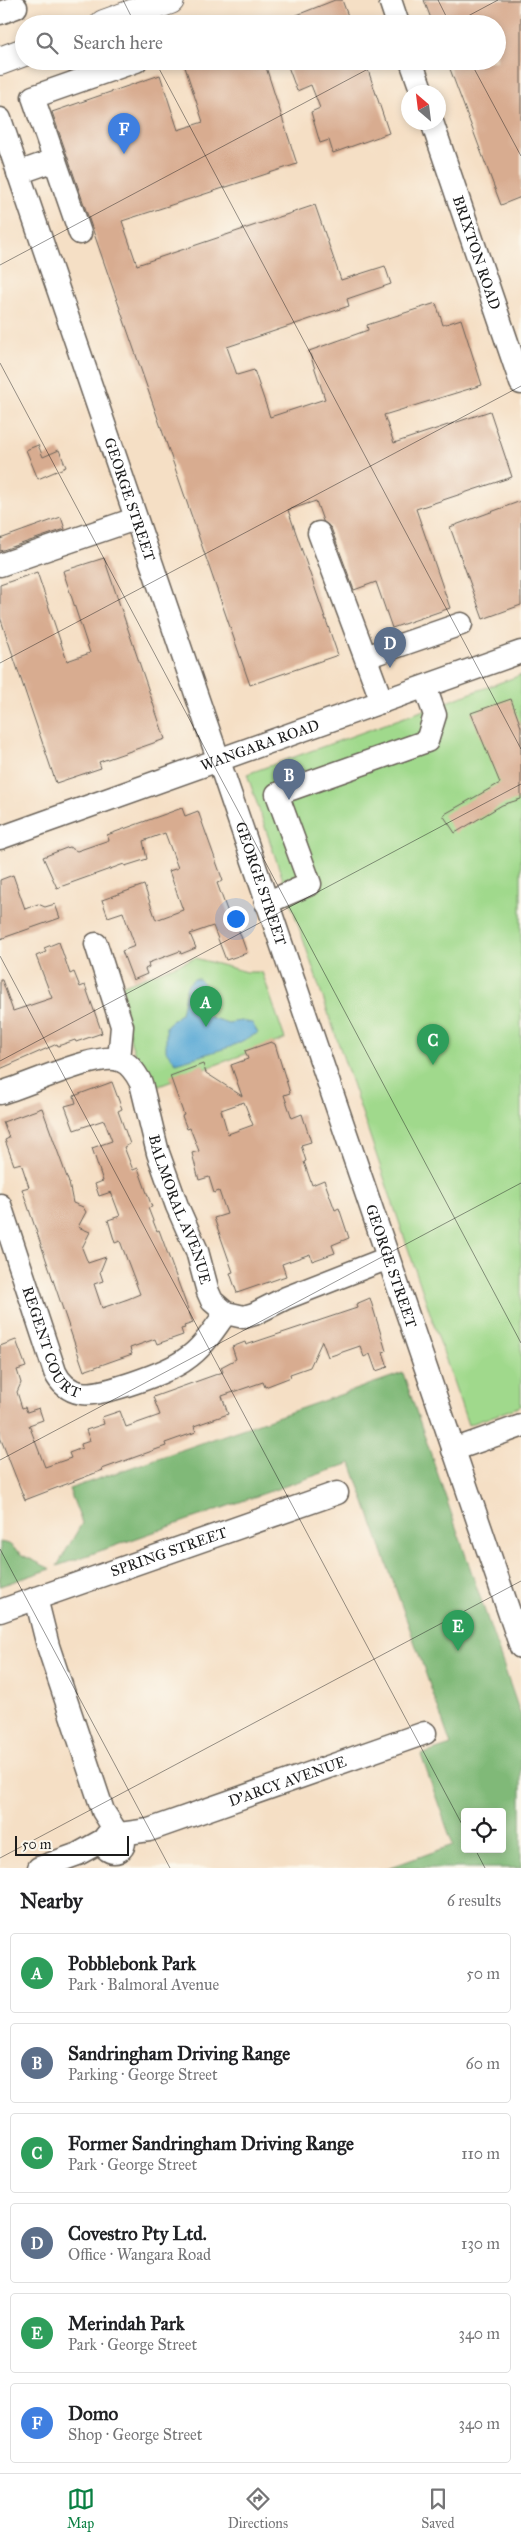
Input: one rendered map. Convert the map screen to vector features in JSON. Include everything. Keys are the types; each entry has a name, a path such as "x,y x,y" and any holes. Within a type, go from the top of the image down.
{"main road":[{"path":"140,15 156,11"},
{"path":"0,61 15,55"}],"street":[{"path":"390,0 395,15"},
{"path":"80,233 33,97 110,70"},
{"path":"414,70 420,85"},
{"name":"GEORGE STREET","path":"0,119 521,1647"},
{"name":"BRIXTON ROAD","path":"435,130 521,383"},
{"path":"18,173 55,160"},
{"path":"0,565 135,519"},
{"path":"320,532 382,702"},
{"path":"366,657 460,624"},
{"name":"WANGARA ROAD","path":"0,838 219,762 521,652"},
{"path":"266,903 310,884 277,794 427,741 434,715 425,687"},
{"path":"0,1093 98,1060 119,1060 122,1026 96,944"},
{"name":"BALMORAL AVENUE","path":"119,1060 134,1071 140,1082 158,1153 177,1206 197,1251 208,1292 211,1299 226,1313"},
{"name":"REGENT COURT","path":"0,1205 55,1372 58,1379 71,1390 80,1393 102,1392 177,1365 196,1352 226,1313"},
{"path":"226,1313 244,1317 254,1314 286,1298 388,1258"},
{"path":"453,1450 521,1426"},
{"name":"SPRING STREET","path":"0,1611 338,1493"},
{"path":"32,1600 116,1847"},
{"name":"D'ARCY AVENUE","path":"39,1868 78,1854 116,1847 149,1830 425,1733"}],"green space":[{"path":"521,675 521,1406 468,1425 247,774"},
{"path":"195,958 247,972 262,972 285,1039 151,1089 145,1065 135,1054 131,1043 121,986"},
{"path":"403,1373 521,1716 521,1868 388,1868 453,1845 421,1755 451,1745 351,1463 57,1566 82,1523 69,1489"},
{"path":"0,1542 9,1544 22,1555 51,1569 0,1586"}],"water":[{"path":"194,979 199,979 203,983 207,1016 228,1023 241,1021 252,1023 258,1033 230,1047 176,1063 166,1051 166,1026 181,1013 187,985"}],"building":[{"path":"335,0 342,0 348,15 297,15"},
{"path":"424,0 521,0 521,197 501,205 450,70 506,70 506,15 430,15"},
{"path":"186,70 267,70 297,164 122,221 137,265 315,205 341,280 385,266 391,284 347,299 349,306 227,347 237,375 254,370 270,417 325,399 309,351 368,330 367,325 436,303 443,325 461,319 482,385 384,415 394,443 490,411 512,477 416,509 450,608 392,628 376,582 354,590 331,528 323,521 316,501 288,510 338,655 250,685 52,112 160,75 178,130 203,122"},
{"path":"289,70 368,70 389,133 333,153 329,140 320,143 311,112 320,108 311,85 297,91"},
{"path":"38,445 43,457 59,450 66,467 38,479 26,450"},
{"path":"521,501 521,605 483,619 450,527"},
{"path":"61,517 65,529 0,551 0,539"},
{"path":"104,558 165,739 99,762 101,768 56,783 0,617 0,585 37,572 67,661 90,653 63,571"},
{"path":"511,699 521,727 521,799 502,805 455,833 443,815 500,783 471,713"},
{"path":"182,808 185,816 198,811 223,881 217,883 234,929 238,928 247,953 226,960 213,926 190,934 196,948 181,954 180,951 148,963 149,967 145,969 147,974 133,980 122,951 135,946 123,912 108,917 102,900 144,885 156,920 183,910 169,871 178,868 165,833 143,841 147,859 125,866 124,864 57,888 43,857 69,847 77,851 109,840 107,835"},
{"path":"13,875 25,909 38,904 45,907 55,904 60,918 0,939 0,880"},
{"path":"59,942 70,974 74,972 80,987 85,985 102,1033 76,1042 75,1040 58,1046 57,1044 0,1069 0,980 2,980 13,1011 52,998 36,956 46,952 44,948"},
{"path":"271,1042 275,1044 290,1093 284,1095 292,1118 302,1114 311,1142 301,1145 306,1161 304,1162 312,1185 324,1180 335,1210 339,1208 349,1238 332,1245 335,1253 312,1261 310,1254 282,1264 286,1276 237,1293 230,1273 233,1272 214,1218 227,1214 219,1191 214,1193 209,1177 199,1180 192,1153 199,1151 190,1128 187,1129 170,1076 203,1064 206,1073 242,1096 231,1065 248,1059 245,1051","holes":["244,1102 253,1125 228,1134 221,1110"]},
{"path":"112,1082 122,1109 118,1111 130,1144 124,1147 133,1170 138,1168 152,1207 148,1208 157,1231 159,1230 193,1323 181,1329 183,1335 157,1344 155,1339 130,1348 132,1354 84,1371 22,1189 29,1187 21,1163 14,1165 5,1140 9,1138 3,1122 42,1108 69,1183 73,1203 83,1207 86,1212 78,1227 90,1232 82,1248 88,1263 106,1257 100,1272 103,1281 94,1284 102,1308 128,1299 140,1294 120,1241 115,1243 108,1220 120,1216 111,1192 99,1196 95,1184 103,1181 92,1148 112,1141 104,1120 74,1130 65,1106 76,1103 74,1096"},
{"path":"370,1298 386,1351 383,1352 388,1367 376,1371 370,1354 364,1357 360,1346 328,1357 322,1341 310,1367 290,1374 291,1377 265,1387 263,1382 222,1396 228,1414 194,1426 196,1432 165,1443 166,1446 25,1500 0,1437 0,1346 16,1340 26,1367 17,1370 21,1383 17,1392 22,1408 25,1407 27,1412 39,1408 43,1420 29,1425 45,1467 71,1458 69,1453 82,1448 81,1444 90,1441 86,1430 104,1424 102,1417 120,1411 126,1427 160,1415 153,1397 223,1372 221,1367 236,1359 232,1347 245,1342 246,1345 357,1308 356,1304"}],"place":[{"name":"Domo","path":"124,154"},
{"name":"Covestro Pty Ltd.","path":"390,668"},
{"name":"Sandringham Driving Range","path":"289,800"},
{"name":"Pobblebonk Park","path":"206,1027"},
{"name":"Former Sandringham Driving Range","path":"433,1065"},
{"name":"Merindah Park","path":"458,1651"}]}
